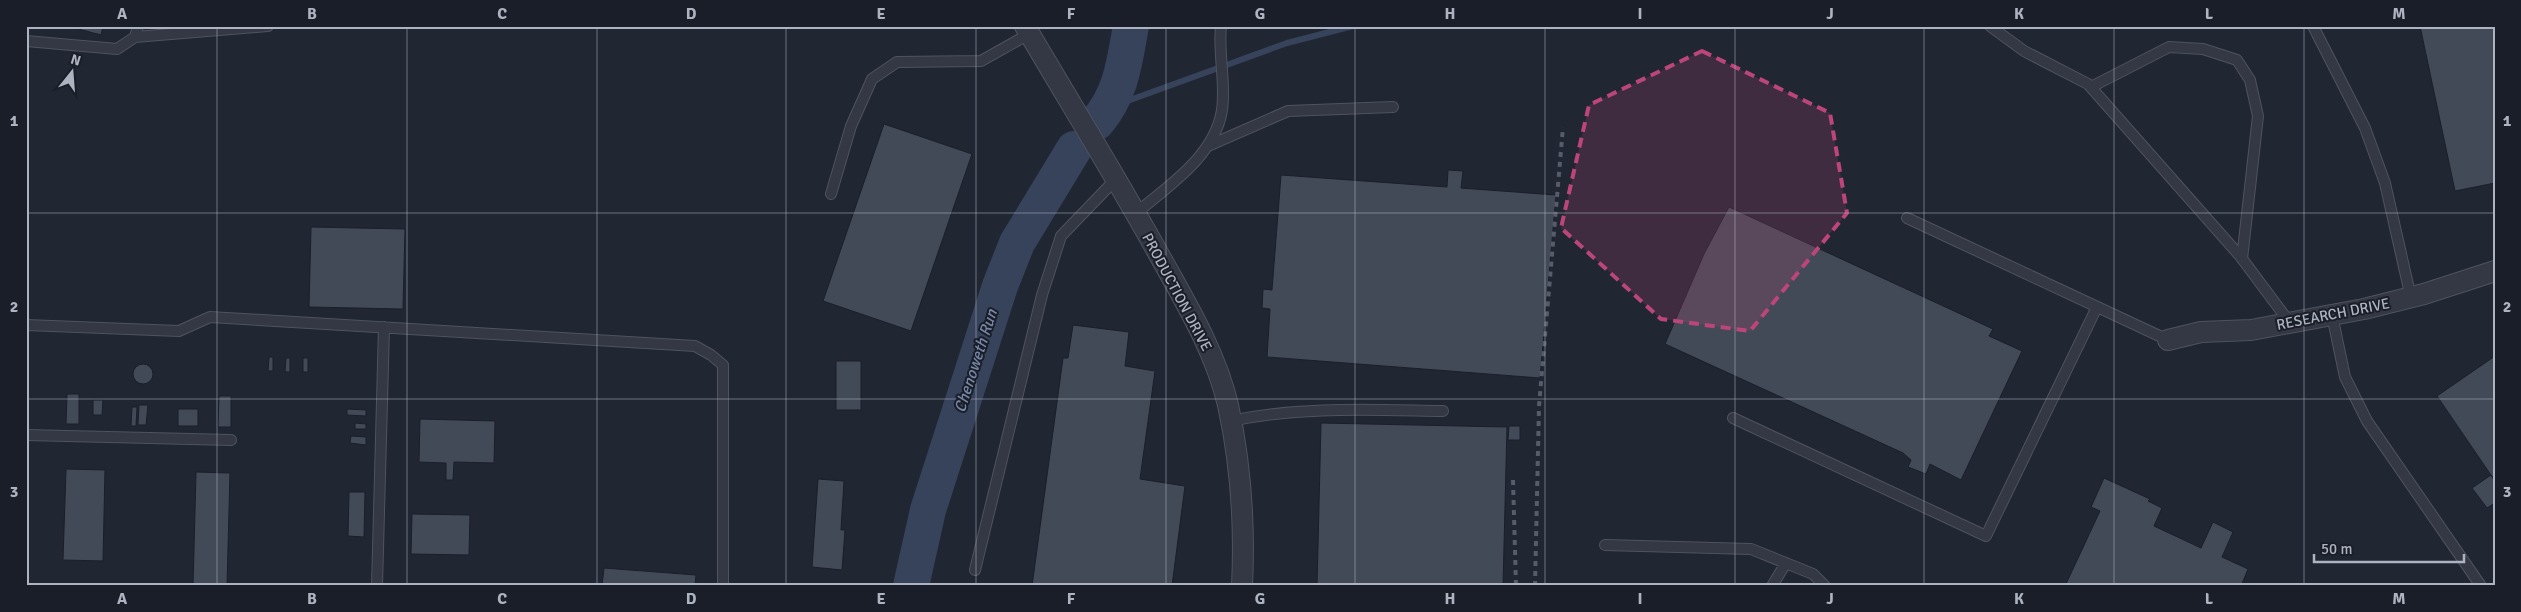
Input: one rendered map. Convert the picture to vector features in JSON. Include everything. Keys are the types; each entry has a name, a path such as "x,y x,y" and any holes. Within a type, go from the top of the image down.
{"street":[{"name":"PRODUCTION DRIVE","path":"1027,30 1135,214 1204,340 1217,371 1230,420 1240,475 1244,539 1242,586"},
{"name":"RESEARCH DRIVE","path":"2168,340 2201,332 2251,330 2332,315 2411,298 2495,271"}],"lane":[{"path":"135,38 138,26"},
{"path":"26,41 117,49 135,38 268,26"},
{"path":"1135,214 1189,168 1208,146 1217,127 1222,110 1221,26"},
{"path":"1990,26 2024,51 2091,87 2242,259 2290,323"},
{"path":"2313,26 2365,128 2375,155 2385,183 2411,298"},
{"path":"831,194 851,126 872,79 897,62 981,61 1027,30"},
{"path":"2091,87 2169,47 2203,49 2237,60 2250,80 2258,116 2242,259"},
{"path":"1208,146 1288,111 1393,107"},
{"path":"975,570 994,482 1004,456 1042,295 1061,236 1115,180"},
{"path":"1907,218 2168,340"},
{"path":"1733,418 1986,536 2097,307"},
{"path":"2332,315 2345,377 2367,421 2481,586"},
{"path":"26,325 179,330 210,317 695,346 711,354 723,365 723,586"},
{"path":"377,586 384,328"},
{"path":"1230,420 1270,413 1327,409 1443,411"},
{"path":"26,435 231,440"},
{"path":"1605,545 1751,549 1813,574 1825,586"},
{"path":"1772,586 1786,563"}],"highlighted area":[{"path":"1702,51 1830,113 1847,213 1750,331 1661,319 1561,228 1589,105"}],"building":[{"path":"67,26 103,26 101,35"},
{"path":"2420,26 2495,26 2495,183 2455,191"},
{"path":"884,124 972,154 911,331 823,301"},
{"path":"1448,170 1463,171 1461,188 1556,195 1540,378 1267,357 1270,309 1262,308 1263,289 1272,290 1281,175 1447,187"},
{"path":"1729,207 1993,329 1989,336 2022,351 1961,480 1930,464 1926,474 1908,467 1911,460 1903,453 1665,344 1704,254"},
{"path":"311,227 405,229 403,309 309,307"},
{"path":"1073,325 1129,332 1125,366 1155,371 1140,479 1185,486 1172,586 1032,586 1063,358 1068,358"},
{"path":"2495,356 2495,481 2437,396"},
{"path":"269,357 273,357 273,371 268,371"},
{"path":"286,358 290,358 290,372 285,372"},
{"path":"303,358 308,358 308,372 303,372"},
{"path":"836,361 861,361 861,410 836,410"},
{"path":"143,364 150,367 153,374 150,381 143,384 136,381 133,374 136,367"},
{"path":"67,394 79,394 79,424 66,424"},
{"path":"219,396 231,396 231,427 218,427"},
{"path":"93,400 103,400 102,415 93,415"},
{"path":"139,405 148,405 146,425 138,425"},
{"path":"132,407 137,407 136,426 131,426"},
{"path":"178,409 198,409 198,426 178,426"},
{"path":"347,409 366,410 366,416 347,415"},
{"path":"420,419 495,421 494,463 454,462 453,480 446,480 446,463 419,462"},
{"path":"355,423 366,424 366,429 355,429"},
{"path":"1321,423 1507,427 1503,586 1317,586"},
{"path":"1509,426 1520,426 1520,440 1508,440"},
{"path":"351,436 366,437 366,445 350,443"},
{"path":"66,469 105,470 103,561 63,560"},
{"path":"196,472 230,473 227,586 193,586"},
{"path":"2491,475 2495,481 2495,503 2487,508 2472,488"},
{"path":"2104,478 2150,499 2148,501 2162,508 2154,526 2201,548 2213,522 2233,532 2222,557 2248,569 2241,586 2065,586 2100,511 2091,507"},
{"path":"818,479 844,481 841,530 845,530 842,570 812,567"},
{"path":"349,492 365,492 364,537 348,536"},
{"path":"412,514 470,515 469,555 411,554"},
{"path":"604,568 696,575 695,586 602,586"}],"waterway":[{"name":"Chenoweth Run","path":"1097,122 1112,100 1121,77 1131,26"},
{"path":"1108,108 1287,43 1353,26"},
{"name":"Chenoweth Run","path":"911,586 928,510 1000,286 1017,243 1074,149"}],"railway":[{"path":"1535,586 1539,406 1563,127"},
{"path":"1513,480 1516,586"}]}
